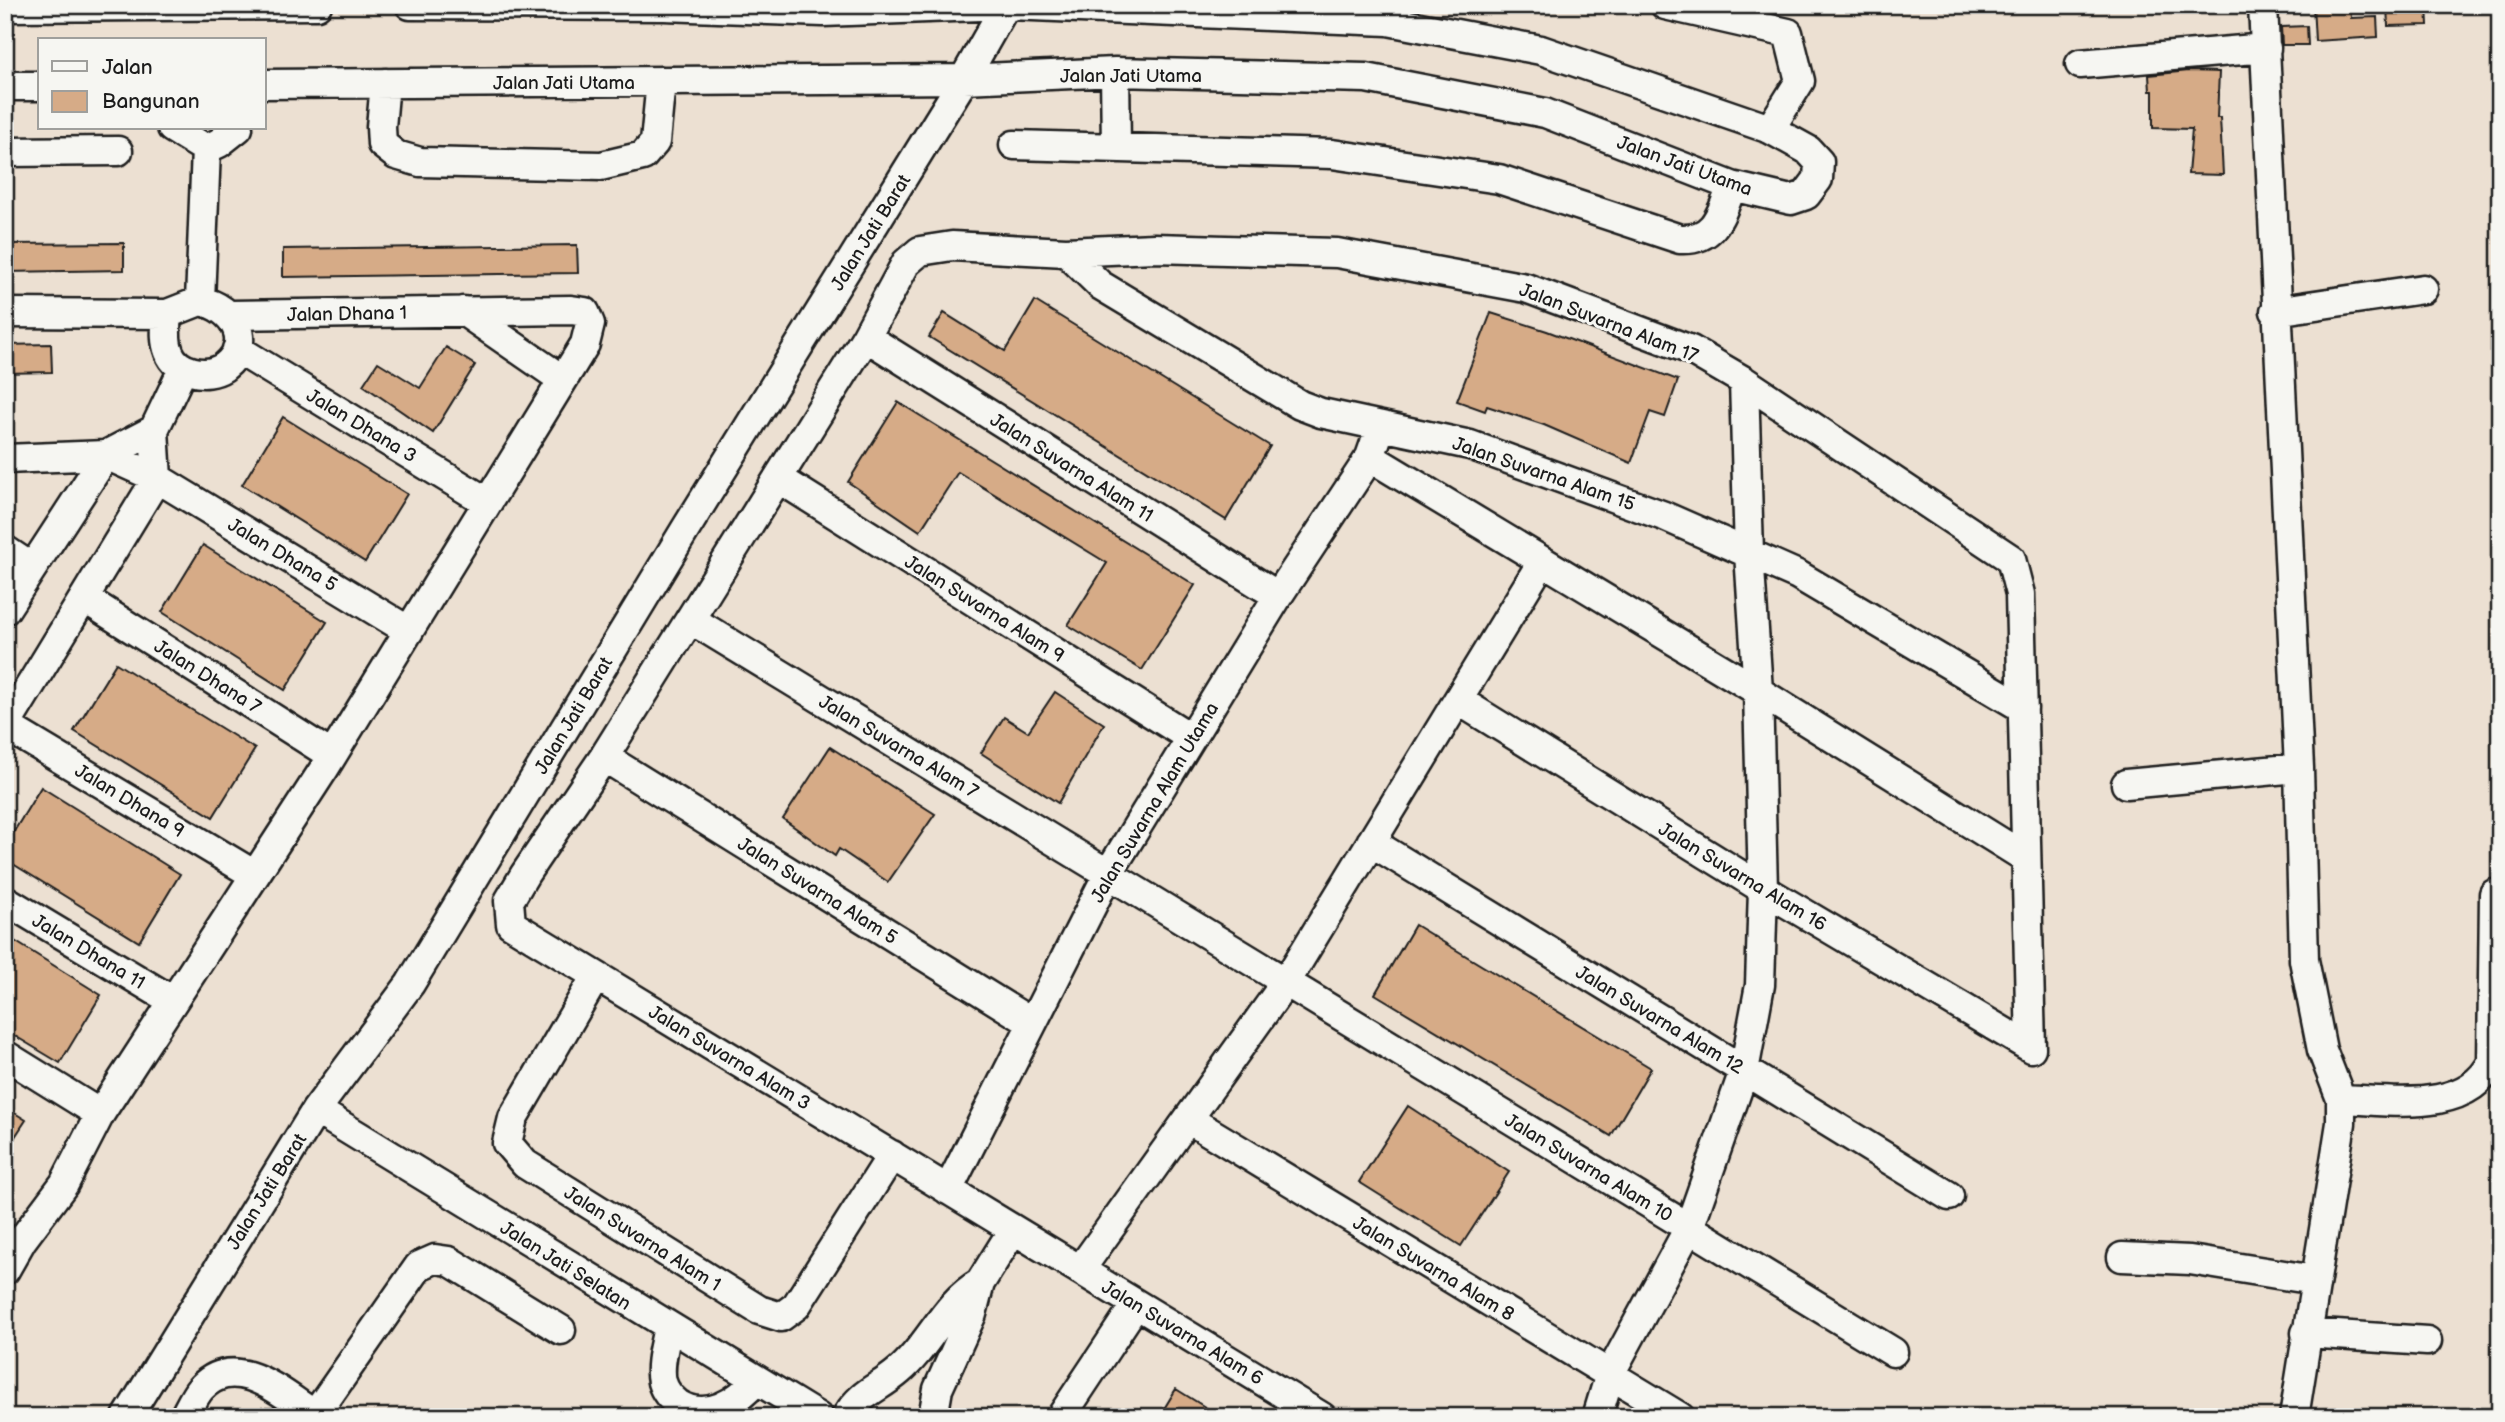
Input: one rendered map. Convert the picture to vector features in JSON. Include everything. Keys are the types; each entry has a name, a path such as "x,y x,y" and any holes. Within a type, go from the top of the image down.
{"street":[{"path":"5,7 317,5"},
{"name":"Jalan Jati Utama","path":"266,84 964,79 1115,72 1366,78 1545,113 1732,186 1791,200 1806,195 1818,179 1819,162 1808,150 1770,129 1541,50 1388,21 1288,11 1006,5 823,12 664,6 410,5"},
{"name":"Jalan Jati Barat","path":"127,1417 316,1110 410,984 678,542 964,79 1006,5"},
{"path":"1665,5 1788,33 1800,81 1770,129"},
{"path":"2263,5 2275,311 2299,768 2304,960 2319,1038 2341,1099 2341,1124 2305,1333 2294,1417"},
{"path":"2080,64 2266,48"},
{"path":"1115,72 1116,148"},
{"path":"386,83 381,127 382,144 396,155 420,162 601,166 643,156 655,142 661,81"},
{"path":"5,86 38,86"},
{"path":"175,130 205,149"},
{"path":"205,149 219,143 235,130"},
{"path":"5,152 52,140 118,151"},
{"path":"1014,145 1332,153 1486,177 1680,239 1693,240 1706,235 1716,226 1732,186"},
{"path":"200,301 205,149"},
{"name":"Jalan Suvarna Alam 17","path":"511,924 509,901 604,757 866,337 906,262 920,251 952,246 1066,252 1154,247 1337,253 1512,285 1691,350 1744,381 2011,559 2020,594 2023,708"},
{"name":"Jalan Suvarna Alam 15","path":"1066,252 1100,285 1300,405 1470,445 1664,516 1798,575 2023,708"},
{"path":"2275,311 2423,289"},
{"path":"5,313 167,314 200,301 218,304 231,315 238,331 237,349 224,366 204,374 183,369 169,354 165,333 167,314"},
{"path":"5,1270 14,1235 64,1184 100,1114 331,755 563,380 463,311"},
{"name":"Jalan Dhana 1","path":"231,315 585,312 590,324 585,344 563,380"},
{"name":"Jalan Suvarna Alam 11","path":"866,337 1278,596"},
{"name":"Jalan Dhana 3","path":"237,349 487,502"},
{"path":"6,726 158,478 154,430 183,369"},
{"path":"1597,1417 1609,1374 1689,1228 1744,1070 1760,985 1763,889 1758,691 1749,553 1744,381"},
{"name":"Jalan Suvarna Alam Utama","path":"948,1190 1108,874 1278,596 1370,457 1381,426"},
{"path":"5,459 106,455 154,430"},
{"path":"5,610 106,455"},
{"name":"Jalan Dhana 5","path":"106,455 158,478 409,631"},
{"path":"1370,457 1758,691 2026,858"},
{"name":"Jalan Suvarna Alam 9","path":"778,478 1191,738"},
{"path":"5,550 32,568"},
{"path":"1080,1270 1286,982 1542,562"},
{"name":"Jalan Dhana 7","path":"84,598 331,755"},
{"name":"Jalan Suvarna Alam 7","path":"690,619 1286,982"},
{"name":"Jalan Suvarna Alam 16","path":"1458,700 1763,889 2031,1048 2026,858"},
{"path":"2023,708 2026,858"},
{"name":"Jalan Dhana 9","path":"6,726 253,874"},
{"name":"Jalan Suvarna Alam 5","path":"604,757 1032,1023"},
{"path":"2126,784 2299,768"},
{"name":"Jalan Suvarna Alam 12","path":"1371,842 1949,1196"},
{"path":"2341,1099 2422,1100 2450,1096 2478,1083 2487,1072 2492,1062 2494,894"},
{"name":"Jalan Dhana 11","path":"5,900 173,1002"},
{"name":"Jalan Suvarna Alam 3","path":"511,924 1013,1230"},
{"name":"Jalan Suvarna Alam 1","path":"596,976 513,1118 506,1143 526,1164 759,1310 780,1317 796,1306 892,1155"},
{"name":"Jalan Suvarna Alam 10","path":"1286,982 1893,1352"},
{"path":"5,1055 100,1114"},
{"name":"Jalan Jati Selatan","path":"316,1110 668,1328 818,1417"},
{"name":"Jalan Suvarna Alam 8","path":"1188,1119 1680,1417"},
{"path":"933,1417 938,1389 972,1314 981,1283 1013,1230"},
{"name":"Jalan Suvarna Alam 6","path":"1013,1230 1322,1417"},
{"path":"2122,1257 2190,1260 2315,1280"},
{"path":"184,1417 201,1389 219,1375 244,1372 316,1416 419,1266 435,1259 449,1261 561,1330"},
{"path":"846,1417 857,1399 900,1371 956,1302 981,1283"},
{"path":"1061,1417 1136,1304"},
{"path":"668,1328 662,1381 680,1413 699,1415 719,1411 737,1402 756,1380"},
{"path":"2305,1333 2427,1341"}],"building":[{"path":"2313,5 2350,5 2351,18 2377,17 2378,37 2315,41"},
{"path":"2387,5 2427,5 2428,25 2388,26"},
{"path":"2307,26 2308,45 2282,45 2281,27"},
{"path":"2189,71 2219,72 2217,118 2220,118 2223,175 2188,174 2192,129 2153,128 2153,91 2150,91 2149,75"},
{"path":"124,243 124,270 5,272 5,244"},
{"path":"577,245 578,273 283,277 283,249"},
{"path":"1035,301 1270,446 1226,520 929,337 944,313 1005,351"},
{"path":"1491,313 1678,380 1665,417 1650,412 1631,463 1544,425 1487,406 1485,411 1457,401"},
{"path":"51,344 52,372 5,373 5,345"},
{"path":"446,347 475,365 433,433 363,385 378,362 420,388"},
{"path":"898,402 1195,585 1142,670 1068,625 1107,563 958,472 920,531 848,482"},
{"path":"283,417 407,494 365,562 242,485"},
{"path":"203,545 327,622 285,690 162,612"},
{"path":"116,663 255,749 213,817 74,731"},
{"path":"1055,692 1104,724 1058,803 981,753 1004,717 1028,732"},
{"path":"830,747 935,814 888,882 839,849 835,856 783,819"},
{"path":"41,787 180,874 139,942 5,859 5,846"},
{"path":"1415,925 1651,1068 1611,1136 1375,994"},
{"path":"5,935 101,995 60,1063 5,1030"},
{"path":"1408,1106 1509,1172 1461,1246 1359,1182"},
{"path":"5,1107 26,1120 5,1152"},
{"path":"1176,1389 1221,1417 1159,1417"}]}
